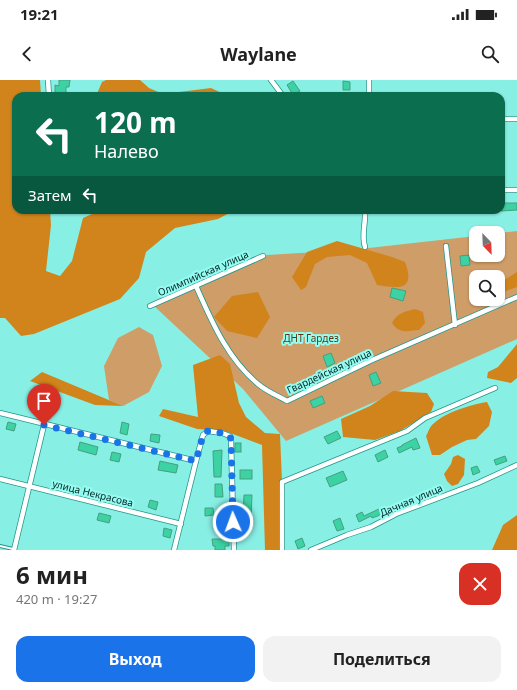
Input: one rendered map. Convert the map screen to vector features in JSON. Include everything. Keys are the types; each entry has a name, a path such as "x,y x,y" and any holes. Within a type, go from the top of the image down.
{"street":[{"path":"48,80 49,92"},
{"path":"271,80 280,92"},
{"path":"368,92 369,80"},
{"path":"505,119 517,119"},
{"path":"505,190 517,190"},
{"path":"365,214 366,221 362,239 365,247"},
{"path":"446,246 455,324"},
{"name":"Олимпийская улица","path":"150,306 263,256"},
{"name":"Гвардейская улица","path":"196,286 215,329 233,358 259,385 287,401 370,361 517,297"},
{"path":"282,550 282,482 406,431 425,418 495,388"},
{"path":"0,413 196,461"},
{"path":"15,550 44,425"},
{"path":"174,550 203,435 208,431 230,436 231,440 234,550"},
{"name":"Дачная улица","path":"310,550 372,527 396,514 478,483 517,465"},
{"name":"улица Некрасова","path":"0,479 181,524"}],"lane":[{"path":"0,546 15,550"}],"green space":[{"name":"ДНТ Гардез","path":"517,231 517,339 286,441 243,389 153,305 267,255 351,250 469,237 469,262 505,262 505,232"},
{"path":"139,327 153,335 162,366 149,392 123,406 109,400 104,366 118,338"}],"shaded area":[{"path":"0,80 40,80 41,92 12,92 12,214 50,214 51,225 46,271 60,276 72,261 83,218 92,214 227,214 218,219 175,228 146,252 139,278 120,299 34,334 21,336 5,318 0,318"},
{"path":"106,80 140,80 149,88 158,92 98,92 102,82"},
{"path":"211,88 220,92 179,92"},
{"path":"337,241 405,262 408,272 407,283 398,287 377,285 367,263 350,255 327,257 315,264 306,287 301,290 292,277 307,252"},
{"path":"517,272 517,287 505,291 505,280"},
{"path":"258,292 270,317 257,338 227,331 214,317 232,296"},
{"path":"415,309 423,312 425,323 419,330 401,330 392,323 399,315"},
{"path":"517,344 517,378 511,383 487,378 488,372 498,367"},
{"path":"220,355 230,364 239,403 246,417 265,433 280,434 282,482 280,531 281,550 265,550 262,445 225,431 197,429 159,416 163,409 198,417 193,365"},
{"path":"42,372 123,406 95,405 30,381"},
{"path":"393,391 427,393 434,404 431,412 400,431 375,440 343,437 341,419 370,406"},
{"path":"487,402 492,412 489,426 476,439 467,440 440,455 432,455 426,436 432,425 437,420 466,407"},
{"path":"458,455 465,459 464,475 458,484 452,486 447,481 444,474 451,464 453,457"},
{"path":"517,515 517,550 492,550 503,525"}],"building":[{"path":"59,80 70,80 69,87 66,87 66,92 55,92 55,85 59,86"},
{"path":"293,81 300,91 291,92 287,85"},
{"path":"343,81 350,82 350,90 343,90"},
{"path":"505,203 517,203 517,210 505,211"},
{"path":"469,255 470,265 461,266 460,256"},
{"path":"392,288 406,291 403,301 390,297"},
{"path":"331,353 335,363 327,367 323,356"},
{"path":"376,372 381,383 373,386 369,375"},
{"path":"322,396 325,403 313,408 310,401"},
{"path":"39,405 50,408 47,417 37,414"},
{"path":"8,422 16,424 14,431 6,429"},
{"path":"122,422 129,424 127,435 120,433"},
{"path":"337,431 341,438 328,444 324,437"},
{"path":"151,434 160,435 159,443 150,441"},
{"path":"416,438 420,448 413,450 412,447 399,453 397,448"},
{"path":"80,442 98,447 96,455 78,450"},
{"path":"235,443 241,443 241,452 235,452"},
{"path":"222,450 221,477 214,477 213,451"},
{"path":"385,450 388,457 378,462 375,455"},
{"path":"112,452 121,454 119,462 110,460"},
{"path":"505,456 507,461 496,465 494,460"},
{"path":"160,461 178,465 176,473 158,470"},
{"path":"477,466 480,472 473,475 471,468"},
{"path":"240,470 252,470 252,479 240,479"},
{"path":"343,471 347,480 330,487 326,478"},
{"path":"215,484 222,484 223,497 215,497"},
{"path":"244,495 252,495 251,518 243,518"},
{"path":"150,500 158,502 156,510 148,507"},
{"path":"205,508 213,508 214,515 205,516"},
{"path":"381,508 383,514 372,518 371,516 359,522 356,515 362,512 364,516"},
{"path":"99,513 111,516 109,523 97,520"},
{"path":"340,518 344,529 337,531 333,521"},
{"path":"164,528 172,530 170,538 163,536"},
{"path":"302,538 305,546 298,549 295,541"},
{"path":"212,539 229,539 229,546 225,546 225,550 215,550"}],"route":[{"path":"44,425 196,461 203,435 208,431 230,436 233,522"}]}
